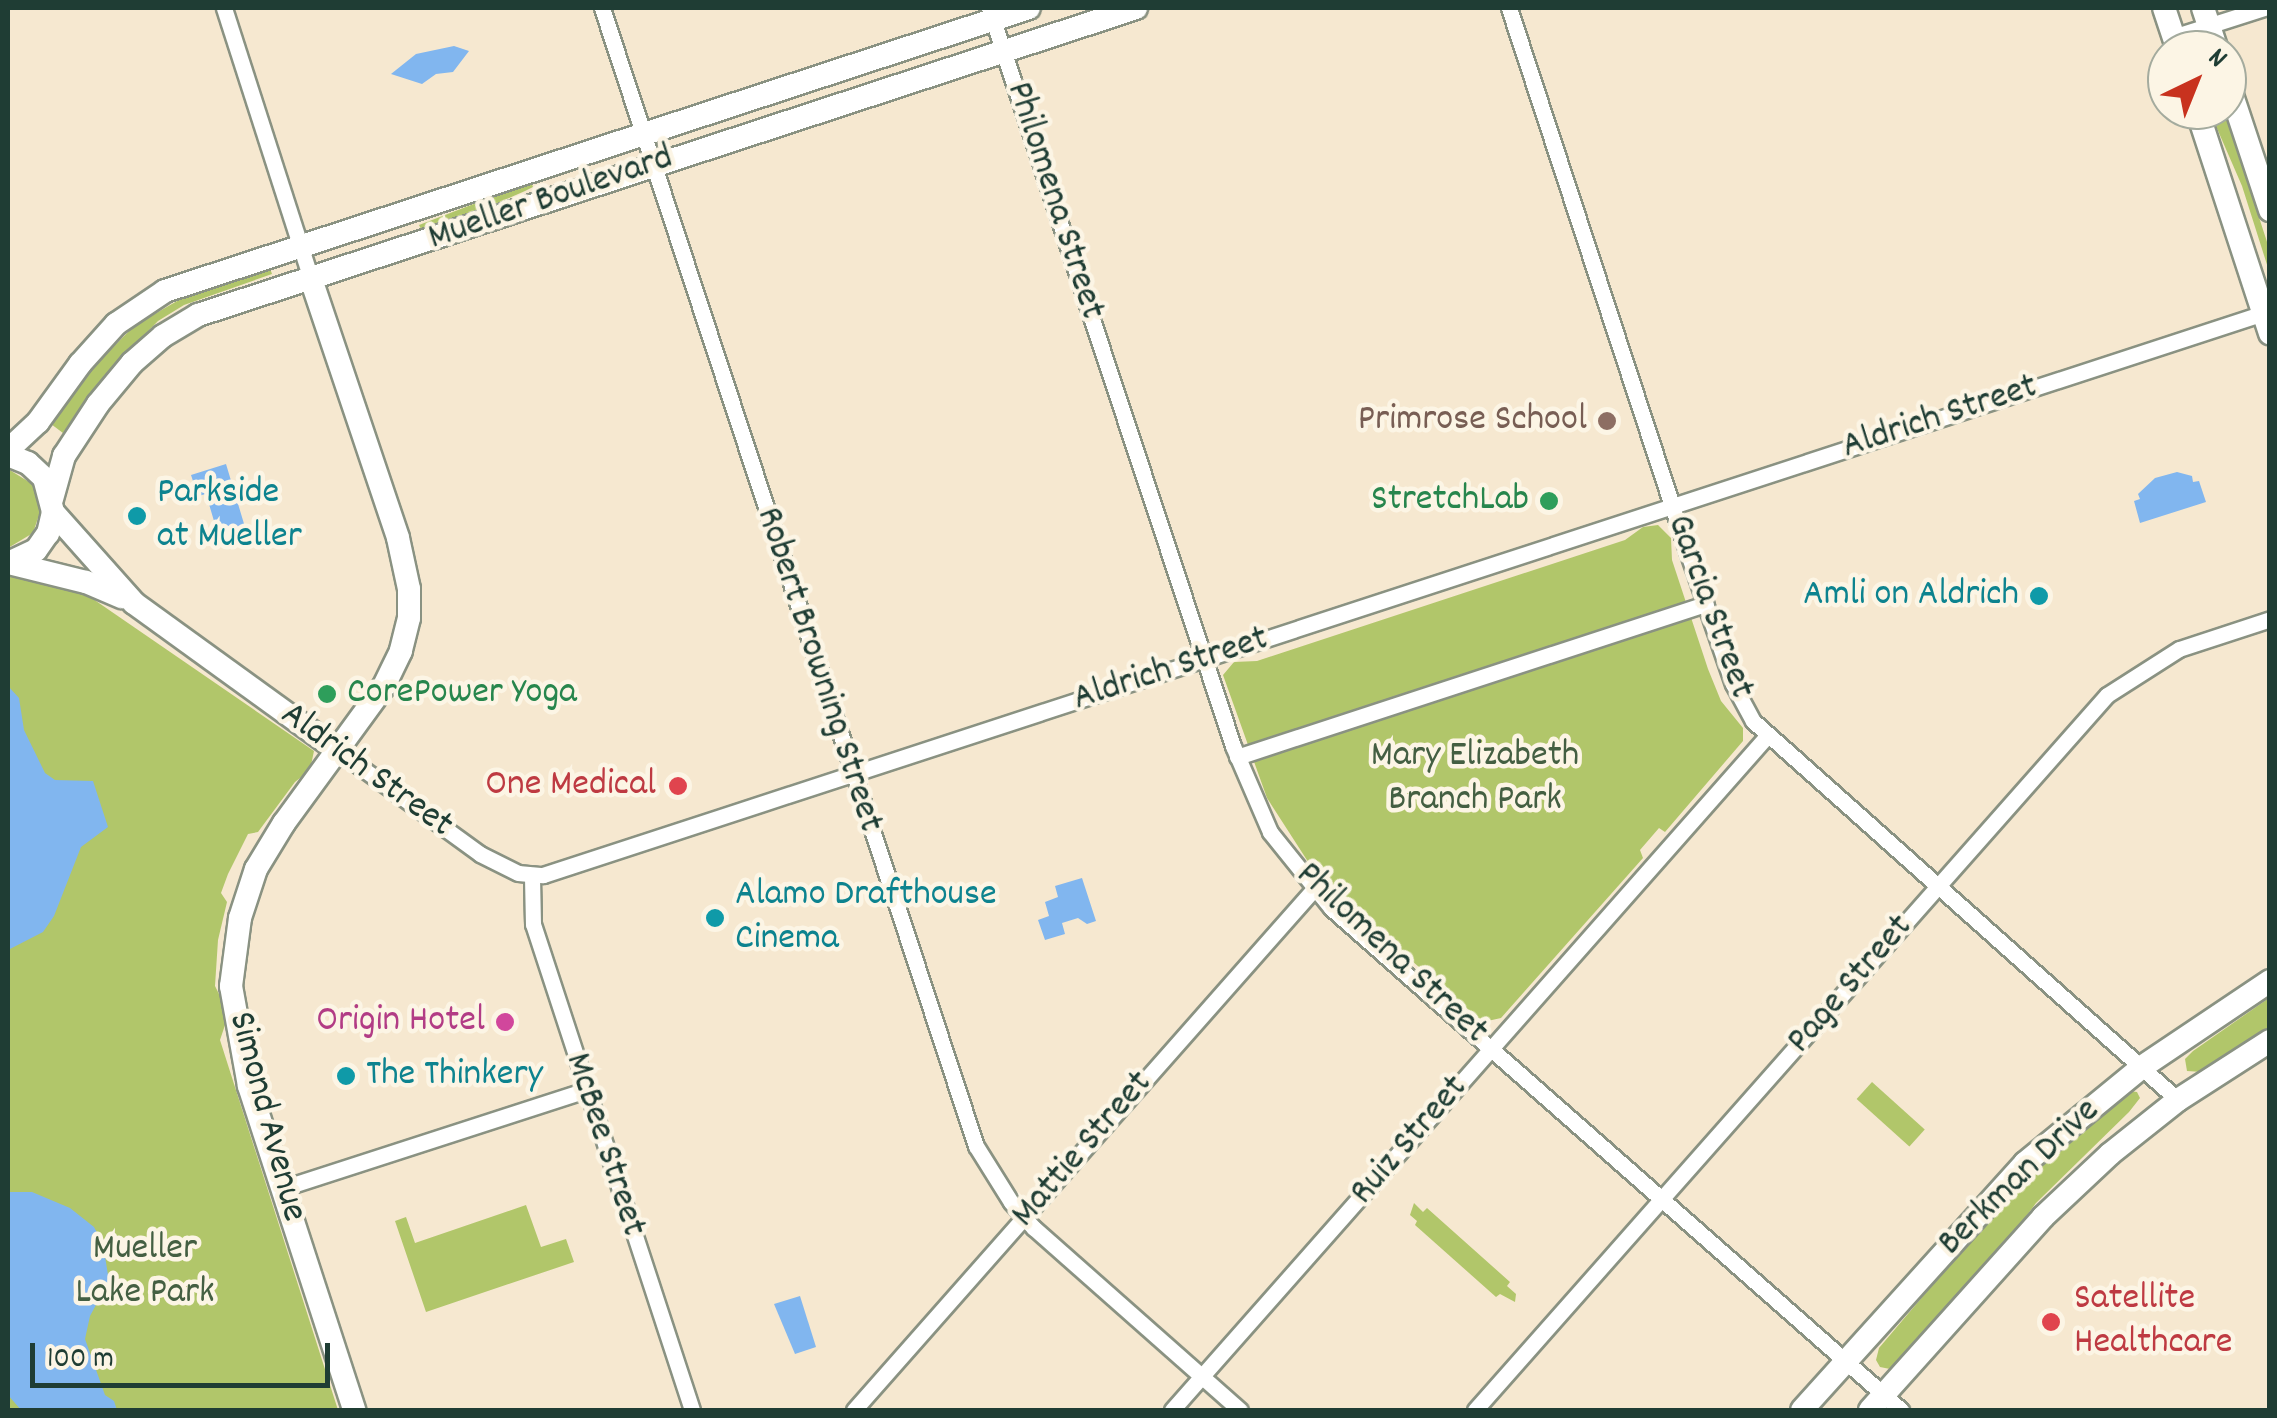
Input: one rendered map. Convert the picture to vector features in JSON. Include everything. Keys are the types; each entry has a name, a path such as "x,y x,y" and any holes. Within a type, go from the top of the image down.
{"street":[{"path":"224,8 312,279"},
{"name":"Robert Browning Street","path":"602,8 968,1126 986,1166 1024,1218 1240,1410"},
{"name":"Mueller Boulevard","path":"8,453 80,364 129,313 165,291 642,134 991,13 1029,8"},
{"name":"Mueller Boulevard","path":"8,563 36,550 48,534 54,478 74,438 132,363 163,336 198,315 1004,48 1136,8"},
{"name":"Garcia Street","path":"1509,8 1734,684 1767,736 2178,1100"},
{"path":"2206,17 2264,8"},
{"name":"Philomena Street","path":"991,13 1237,757 1270,832 1313,890 1846,1361 1885,1405"},
{"path":"2204,130 2267,319"},
{"path":"2244,130 2270,210"},
{"name":"Simond Avenue","path":"312,279 388,508 409,589 401,650 384,686 256,869 232,963 238,1038 354,1410"},
{"name":"Aldrich Street","path":"8,563 86,582 134,603 480,854 532,877 1672,506 2267,319"},
{"name":"Aldrich Street","path":"8,453 36,468 53,506 134,603"},
{"path":"1237,757 1706,604"},
{"name":"Page Street","path":"1476,1410 2107,695 2179,649 2270,619"},
{"name":"Ruiz Street","path":"1172,1410 1767,736"},
{"name":"McBee Street","path":"532,877 533,924 692,1410"},
{"name":"Mattie Street","path":"854,1410 1313,890"},
{"name":"Berkman Drive","path":"1802,1410 2025,1164 2142,1067 2270,981"},
{"name":"Berkman Drive","path":"1885,1405 2043,1216 2146,1124 2270,1041"},
{"path":"283,1188 586,1090"}],"green space":[{"path":"2218,130 2231,130 2269,248 2269,271 2242,186"},
{"path":"531,182 533,187 493,205 421,229 419,225"},
{"path":"270,268 272,274 184,305 158,321 99,382 63,433 51,424 84,377 134,326 184,297"},
{"path":"8,469 34,485 41,509 33,533 8,548"},
{"name":"Mary Elizabeth Branch Park","path":"1658,525 1671,538 1672,560 1708,669 1721,701 1743,728 1743,741 1665,832 1659,828 1640,850 1643,858 1501,1018 1483,1022 1341,900 1314,871 1267,798 1223,675 1234,662 1257,661 1625,540 1643,527"},
{"name":"Mueller Lake Park","path":"25,574 80,590 314,751 310,770 295,782 258,832 248,834 228,874 221,893 227,902 218,940 215,986 222,1000 225,1025 220,1040 338,1410 8,1410 8,575"},
{"path":"2269,998 2269,1030 2202,1072 2187,1071 2185,1059 2193,1051"},
{"path":"1872,1082 1925,1130 1909,1147 1857,1099"},
{"path":"2130,1091 2137,1092 2140,1098 2129,1112 2036,1203 2004,1247 1895,1370 1880,1367 1876,1360 1879,1348 2031,1169"},
{"path":"1414,1203 1423,1212 1427,1208 1510,1282 1507,1286 1516,1294 1515,1302 1500,1294 1496,1297 1415,1225 1417,1221 1410,1215"},
{"path":"526,1205 541,1247 566,1239 574,1262 426,1312 395,1221 406,1217 415,1243"}],"water":[{"path":"454,46 469,51 453,72 436,74 422,84 391,74 416,54"},
{"path":"226,464 248,537 240,539 214,521 206,494 198,496 191,475"},
{"path":"2177,472 2192,476 2193,482 2199,481 2206,502 2140,523 2134,501 2140,499 2138,494 2155,478"},
{"path":"8,686 19,698 24,730 45,773 55,780 93,781 108,827 81,847 54,916 43,932 8,950"},
{"path":"1082,878 1096,921 1087,924 1078,918 1062,923 1065,934 1045,940 1038,920 1049,916 1045,902 1058,897 1055,886"},
{"path":"8,1192 32,1192 70,1208 94,1227 103,1244 109,1281 90,1316 85,1339 105,1395 114,1401 117,1410 21,1410 8,1395"},
{"path":"800,1296 816,1347 795,1354 774,1304"}],"place":[{"name":"Primrose School","path":"1607,421"},
{"name":"StretchLab","path":"1549,501"},
{"name":"Parkside at Mueller","path":"137,516"},
{"name":"Amli on Aldrich","path":"2039,596"},
{"name":"CorePower Yoga","path":"327,694"},
{"name":"One Medical","path":"678,786"},
{"name":"Alamo Drafthouse Cinema","path":"715,918"},
{"name":"Origin Hotel","path":"505,1022"},
{"name":"The Thinkery","path":"346,1076"},
{"name":"Satellite Healthcare","path":"2051,1322"}]}
